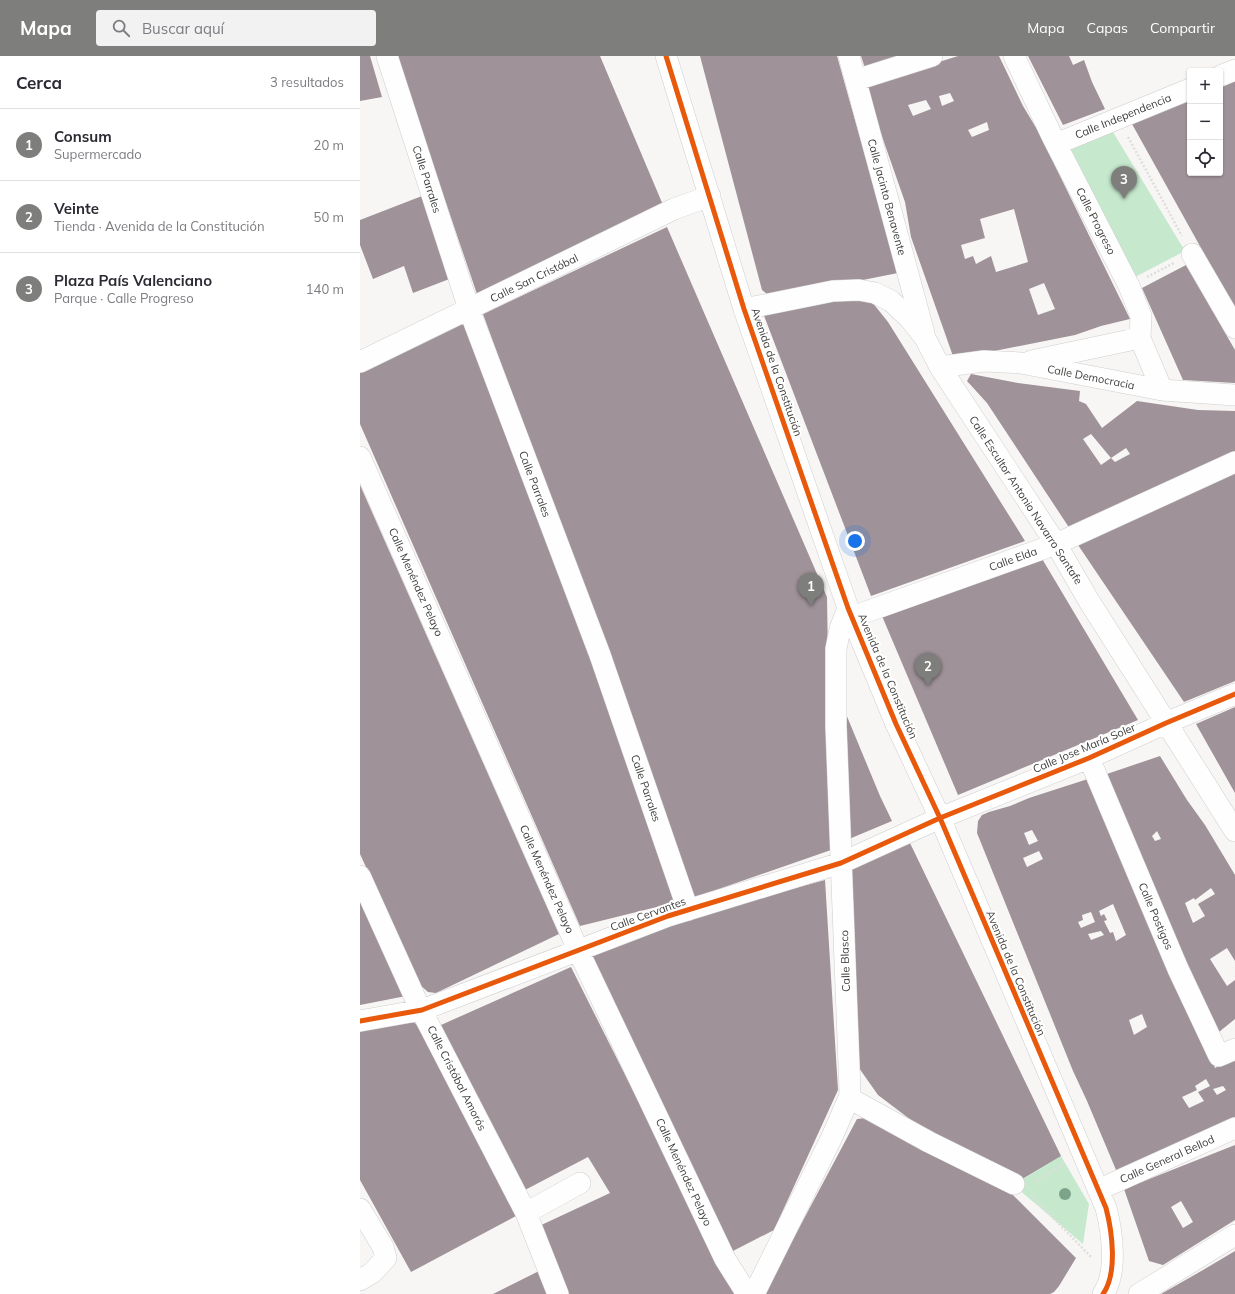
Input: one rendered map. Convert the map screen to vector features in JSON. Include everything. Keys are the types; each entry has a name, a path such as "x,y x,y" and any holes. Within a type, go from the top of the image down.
{"street":[{"name":"Calle Parrales","path":"387,56 470,309 600,655 688,910"},
{"name":"Avenida de la Constitución","path":"666,56 744,309 850,613 896,724 940,818 1106,1208 1111,1228 1112,1265 1108,1289"},
{"name":"Calle Jacinto Benavente","path":"848,56 856,80 925,338"},
{"path":"856,80 932,56"},
{"name":"Calle Progreso","path":"1014,56 1056,144 1130,286 1141,316 1140,338 1162,390"},
{"path":"1223,75 1235,70"},
{"name":"Calle Independencia","path":"1056,144 1187,89"},
{"name":"Calle San Cristóbal","path":"360,362 674,209 710,196"},
{"path":"1192,254 1235,328"},
{"name":"Calle Escultor Antonio Navarro Santafe","path":"744,309 833,291 859,290 875,293 891,301 910,320 925,338 940,367 1056,544 1166,723 1235,831"},
{"name":"Calle Democracia","path":"1020,363 1140,338"},
{"name":"Calle Democracia","path":"940,367 984,361 1020,363 1162,390 1235,395"},
{"name":"Calle Menéndez Pelayo","path":"360,457 578,950 725,1259 747,1294"},
{"name":"Calle Elda","path":"850,613 1056,544 1235,462"},
{"name":"Calle Blasco","path":"754,1294 831,1139 849,1098 850,1078 836,726 836,649 840,629 850,613"},
{"name":"Calle Jose María Soler","path":"940,818 1089,758 1235,694"},
{"name":"Calle Postigos","path":"1089,758 1178,969 1219,1056 1235,1048"},
{"name":"Calle Cervantes","path":"360,1021 422,1010 578,950 688,910 841,863 940,818"},
{"name":"Calle Cristóbal Amorós","path":"360,876 422,1010 526,1213 558,1294"},
{"path":"849,1098 929,1142 1019,1187"},
{"name":"Calle General Bellod","path":"1098,1190 1235,1128"},
{"path":"526,1213 580,1183"},
{"path":"360,1209 383,1247 386,1258 372,1274 360,1280"},
{"path":"1139,1294 1235,1235"}],"path":[{"path":"1118,119 1192,254 1130,286"},
{"path":"1081,1151 1019,1187 1108,1289"}],"green space":[{"path":"1113,132 1185,251 1135,277 1068,146"},
{"path":"1061,1156 1089,1204 1083,1244 1018,1189 1020,1181"}],"building":[{"path":"360,56 370,56 382,97 360,101"},
{"path":"396,56 600,56 663,205 477,294"},
{"path":"700,56 837,56 898,273 772,298 762,290"},
{"path":"861,56 901,56 865,68"},
{"path":"958,56 999,56 1023,106 1038,131 1130,319 1101,326 1075,335 954,359 911,237 905,202 879,128 866,85","holes":["950,93 954,101 942,106 939,96","926,100 931,109 913,116 908,105","987,122 989,130 972,137 968,130","1014,209 1028,262 996,272 991,256 976,264 973,256 965,259 961,245 985,238 980,219","1044,283 1055,309 1038,315 1029,289"]},
{"path":"1028,56 1069,56 1073,65 1084,60 1092,82 1105,109 1063,125"},
{"path":"1235,80 1235,309 1132,124 1187,100 1187,176 1223,176 1223,85"},
{"path":"422,196 452,278 413,293 404,266 373,279 360,245 360,220"},
{"path":"667,227 827,597 831,850 693,898 483,314"},
{"path":"1186,265 1235,350 1235,383 1183,380 1142,288"},
{"path":"858,296 872,302 888,322 1025,541 871,596 763,313"},
{"path":"469,317 681,901 580,926 360,424 360,371"},
{"path":"971,374 1018,383 1080,391 1079,401 1086,404 1102,428 1137,401 1198,410 1235,411 1235,451 1070,529 987,403 967,381","holes":["1091,434 1111,458 1101,465 1083,439","1126,448 1130,454 1115,462 1111,458"]},
{"path":"1235,472 1235,681 1184,702 1078,545"},
{"path":"360,485 559,934 436,993 428,992 420,985 360,854"},
{"path":"1041,557 1138,720 958,795 882,616"},
{"path":"1235,707 1235,793 1196,724"},
{"path":"846,714 892,821 849,839"},
{"path":"1160,756 1187,800 1205,825 1235,875 1235,961 1227,948 1210,959 1227,986 1235,980 1235,1019 1219,1032 1101,776","holes":["1157,831 1161,839 1155,841 1152,836","1211,888 1215,894 1198,904 1205,916 1193,923 1185,903 1194,898 1195,900"]},
{"path":"1091,778 1215,1068 1235,1059 1235,1123 1119,1177 1073,1071 977,833 978,821 982,815","holes":["1032,830 1038,841 1029,845 1024,833","1039,851 1043,859 1027,867 1023,858","1113,904 1126,935 1116,941 1113,932 1110,933 1104,921 1107,920 1104,914 1101,916 1099,911","1091,912 1095,922 1081,928 1078,922 1083,920 1082,915","1101,931 1104,935 1091,940 1088,934","1142,1014 1147,1027 1134,1035 1129,1020","1206,1079 1210,1086 1198,1092 1204,1101 1189,1108 1182,1097 1197,1090 1195,1086","1223,1086 1226,1090 1217,1095 1213,1089"]},
{"path":"909,841 1061,1156 1014,1184 936,1139 878,1095 859,1068 850,869"},
{"path":"825,880 838,1090 774,1230 731,1252 589,954 669,922"},
{"path":"360,896 406,996 360,1005"},
{"path":"571,967 735,1294 568,1294 537,1227 610,1193 588,1157 523,1191 441,1025"},
{"path":"405,1021 415,1023 422,1031 516,1216 411,1272 360,1180 360,1029"},
{"path":"866,1118 1011,1193 1076,1258 1054,1292 1050,1294 766,1294 765,1292 857,1119"},
{"path":"1235,1145 1235,1220 1163,1265 1149,1261 1124,1189","holes":["1181,1201 1193,1222 1183,1228 1171,1207"]},
{"path":"1235,1251 1235,1294 1161,1294 1203,1270"},
{"path":"539,1271 550,1294 493,1294"}],"cycle path":[{"path":"666,56 744,309 848,608 896,724 940,818 1106,1208 1112,1240 1112,1264 1111,1275 1103,1294"},
{"path":"360,1021 422,1010 668,916 841,863 940,818 1089,758 1235,694"}],"place":[{"name":"Plaza País Valenciano","path":"1124,199"},
{"name":"Consum","path":"811,606"},
{"name":"Veinte","path":"928,686"}]}
